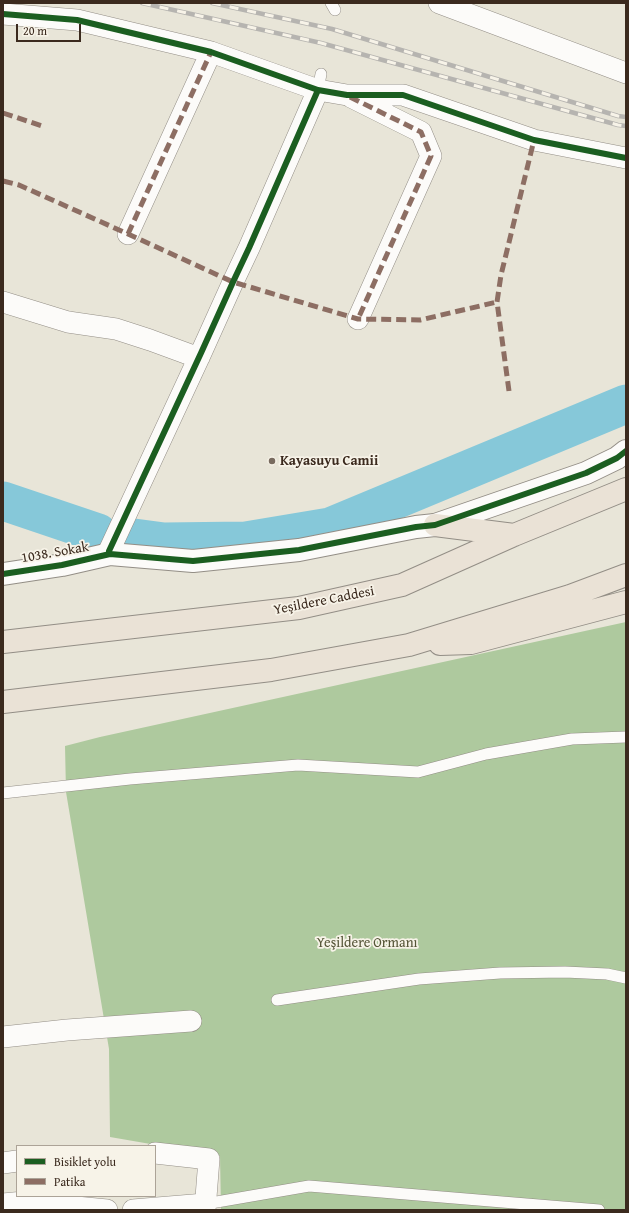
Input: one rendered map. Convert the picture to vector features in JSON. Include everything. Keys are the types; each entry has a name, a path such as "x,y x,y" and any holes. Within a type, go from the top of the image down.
{"highway":[{"name":"Yeşildere Caddesi","path":"3,642 299,608 402,585 626,489"},
{"path":"435,524 514,536"},
{"path":"409,646 552,586 626,560"},
{"path":"409,646 570,596 626,575"},
{"path":"3,702 271,670 409,646 470,643 626,602"}],"street":[{"path":"439,3 626,72"},
{"path":"3,14 77,20 211,52 319,82 421,132 431,156 358,319"},
{"path":"128,234 211,52"},
{"path":"110,554 109,551 249,248 319,82"},
{"path":"347,95 403,95 534,140 626,158"},
{"path":"3,302 68,322 116,329 199,358"},
{"name":"1038. Sokak","path":"3,574 62,565 110,554 193,561 299,550 435,524 586,473 617,458 626,451"},
{"path":"3,1037 67,1030 191,1021"},
{"path":"133,1210 205,1207 209,1159 156,1153"},
{"path":"3,1163 16,1161"},
{"path":"3,1204 24,1202 107,1210"}],"lane":[{"path":"3,793 130,779 298,765 418,772 486,754 564,741 626,737"},
{"path":"277,1000 419,979 500,973 565,972 607,974 626,978"},
{"path":"205,1207 309,1186 599,1210"}],"green space":[{"name":"Yeşildere Ormanı","path":"626,622 626,1210 221,1210 220,1156 110,1137 109,1049 66,792 65,746 100,737"}],"waterway":[{"path":"134,538 164,542 246,541 330,527 626,404"},
{"path":"3,501 98,533"}],"railway":[{"path":"142,3 321,43 626,126"},
{"path":"212,3 332,29 618,116 626,117"}],"marked path":[{"path":"128,234 211,52"},
{"path":"350,97 421,132 431,156 358,319"},
{"path":"3,113 42,126"},
{"path":"509,391 497,302 501,275 534,140"},
{"path":"3,181 19,185 233,282 358,319 420,320 497,302"}],"cycle path":[{"path":"3,14 77,20 211,52 318,90 347,95 403,95 534,140 626,158"},
{"path":"110,554 109,551 249,248 318,90"},
{"path":"3,574 62,565 110,554 193,561 299,550 416,527 435,525 586,473 617,458 626,451"}],"place":[{"name":"Kayasuyu Camii","path":"272,461"}]}
